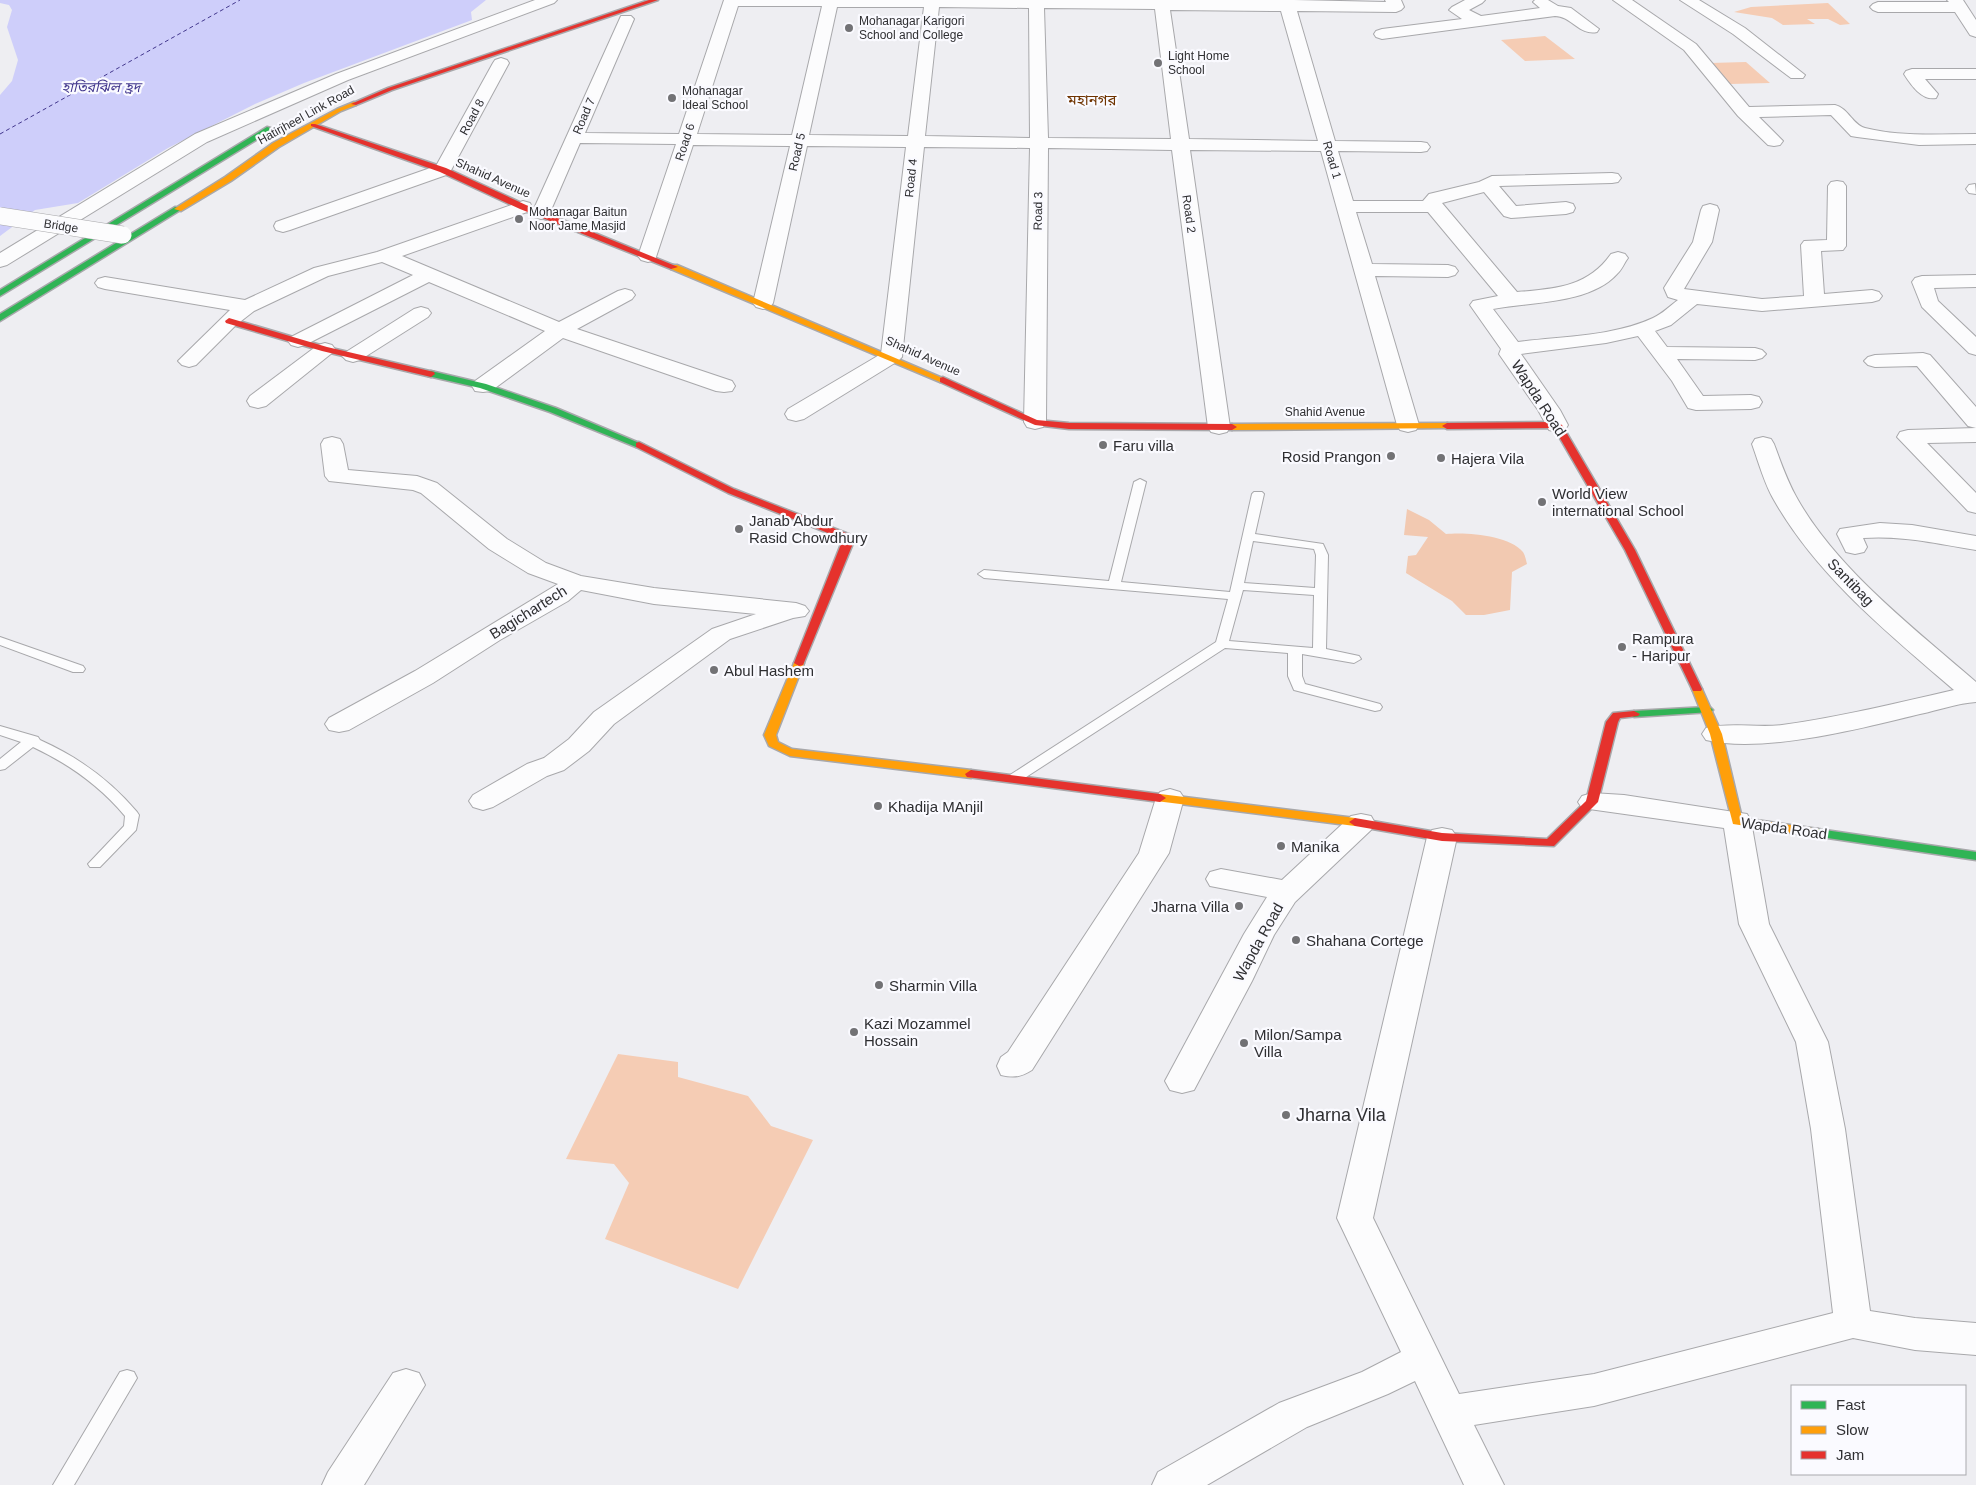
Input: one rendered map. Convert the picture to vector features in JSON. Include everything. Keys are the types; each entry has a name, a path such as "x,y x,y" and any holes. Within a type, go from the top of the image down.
{"street":[{"path":"0,261 201,138 342,77 549,0"},
{"name":"Hatirjheel Link Road","path":"0,318 228,179 276,145 339,110 390,89 655,0"},
{"path":"732,1 1287,3 1396,7 1393,0"},
{"path":"1477,0 1457,10 1479,20"},
{"path":"1538,0 1555,11"},
{"path":"1621,0 1690,47 1744,112 1774,142"},
{"path":"1688,0 1739,31 1797,75"},
{"name":"Road 6","path":"648,256 732,1"},
{"name":"Road 5","path":"763,303 831,1"},
{"name":"Road 4","path":"891,357 932,1"},
{"name":"Road 3","path":"1035,422 1038,143 1036,2"},
{"name":"Road 2","path":"1162,2 1219,427"},
{"name":"Road 1","path":"1287,3 1408,426"},
{"path":"1878,7 1956,4 1976,32"},
{"path":"1382,34 1555,11 1566,11 1591,29"},
{"name":"Road 7","path":"532,210 575,138 626,19"},
{"name":"Road 8","path":"443,170 501,63"},
{"path":"1930,94 1912,74 1976,74"},
{"path":"1744,112 1835,110 1857,132 1919,140 1976,139"},
{"path":"0,294 283,122"},
{"name":"Shahid Avenue","path":"313,125 443,170 532,210 891,357 1035,422 1069,426 1219,427 1557,425"},
{"path":"575,138 1421,147"},
{"path":"283,226 443,170"},
{"path":"1612,178 1492,181 1432,200 1433,206 1512,300 1580,288 1607,274 1615,266 1618,258"},
{"path":"1487,184 1511,212 1566,208"},
{"path":"1814,301 1811,245 1836,246 1837,186"},
{"path":"1345,207 1433,206"},
{"path":"189,361 229,321 246,307 321,272 384,256 532,210"},
{"path":"1710,210 1710,221 1700,250 1674,288 1675,293 1693,298 1762,305 1872,296"},
{"name":"Bridge","path":"0,216 123,235"},
{"path":"384,256 560,330 724,386"},
{"path":"1364,270 1448,271"},
{"path":"298,341 428,275"},
{"path":"1976,281 1922,282 1929,303 1976,349"},
{"path":"105,283 246,307"},
{"path":"483,386 560,330 625,295"},
{"path":"1512,349 1620,334 1642,328 1672,316 1679,308 1693,298"},
{"name":"Wapda Road","path":"1512,300 1480,305 1512,349 1510,354 1549,410 1630,550 1712,722 1737,821"},
{"path":"353,356 421,313"},
{"path":"229,321 325,350 483,386 553,410 640,444 730,491 848,537 849,541 770,735 773,744 790,752 1170,798 1361,823 1442,837 1550,843 1592,802 1612,722 1618,715 1712,722 1758,735 1782,733 1870,718 1975,693"},
{"path":"1642,328 1696,403 1751,402"},
{"path":"258,401 325,350"},
{"path":"1661,353 1755,354"},
{"path":"796,414 891,357"},
{"path":"1875,362 1923,360 1976,421"},
{"path":"1976,435 1908,437 1976,506"},
{"path":"332,444 337,476 417,482 429,488 498,544 537,568 576,582"},
{"name":"Santibag","path":"1763,444 1788,506 1822,553 1875,608 1975,693"},
{"name":"Santibag","path":"1855,548 1849,534 1859,531 1892,530 1976,543"},
{"name":"Bagichartech","path":"338,724 424,677 558,596 576,582 654,596 796,610"},
{"name":"Bagichartech","path":"483,802 537,770 554,764 579,745 604,718 721,634 796,610 823,604"},
{"path":"1013,1066 1020,1061 1154,853 1170,798"},
{"name":"Wapda Road","path":"1592,802 1624,804 1976,856"},
{"path":"1737,821 1754,924 1812,1042 1828,1130 1853,1323"},
{"name":"Wapda Road","path":"1182,1081 1259,934 1287,891 1361,823"},
{"path":"1442,837 1355,1218 1447,1412 1484,1485"},
{"path":"1221,879 1287,891"},
{"path":"1447,1412 1594,1390 1853,1323 1914,1334 1976,1339"},
{"path":"1172,1485 1293,1415 1375,1383 1422,1360"},
{"path":"342,1485 406,1384"}],"lane":[{"path":"1114,585 1140,482"},
{"path":"1222,644 1258,494"},
{"path":"1248,537 1319,547 1322,555 1318,652"},
{"path":"984,574 1114,585 1236,591 1320,592"},
{"path":"0,641 78,669"},
{"path":"1015,778 1222,644 1295,649 1354,659"},
{"path":"1295,649 1295,676 1299,687 1375,707"},
{"path":"0,730 33,740 90,773 107,786 132,815 131,827 96,864"},
{"path":"0,766 33,740"},
{"path":"63,1485 127,1378"}],"shaded area":[{"path":"1828,3 1850,24 1840,25 1828,19 1807,19 1815,24 1783,25 1772,18 1734,12 1751,7"},
{"path":"1545,36 1575,59 1525,61 1501,40"},
{"path":"1746,62 1770,83 1730,84 1710,63"},
{"path":"1407,509 1429,520 1446,534 1475,534 1498,538 1516,546 1523,552 1527,564 1512,572 1510,610 1484,615 1466,615 1452,601 1406,573 1408,556 1416,555 1428,537 1404,535"},
{"path":"618,1054 678,1062 678,1077 748,1096 771,1126 813,1140 738,1289 605,1239 629,1183 614,1164 566,1159"}],"water":[{"name":"হাতিরঝিল হ্রদ","path":"0,0 486,0 471,12 472,20 304,83 255,104 168,148 78,203 35,210 0,236 0,95 12,81 18,60 7,27 12,10 9,5 0,3"}],"ferry route":[{"path":"0,134 240,0"}],"traffic: fast":[{"path":"0,294 270,129"},
{"path":"0,318 178,209"},
{"path":"431,374 483,386 553,410 639,445"},
{"path":"1634,714 1707,710"},
{"path":"1818,833 1976,856"}],"traffic: slow":[{"path":"178,209 228,179 276,145 339,110 354,104"},
{"path":"674,267 943,380"},
{"path":"1232,427 1447,426"},
{"path":"799,663 770,735 773,744 790,752 971,774"},
{"path":"1697,689 1716,734 1737,821 1818,833"},
{"path":"1160,798 1355,822"}],"traffic: jam":[{"path":"354,104 390,89 655,0"},
{"path":"313,125 443,170 523,207 674,267"},
{"path":"229,321 325,349 431,374"},
{"path":"943,380 1035,422 1069,426 1232,427"},
{"path":"1447,426 1557,425 1630,550 1697,689"},
{"path":"639,445 731,491 848,537 849,541 799,663"},
{"path":"1355,822 1442,837 1550,843 1592,802 1612,722 1617,715 1634,714"},
{"path":"971,774 1160,798"}],"place":[{"name":"Mohanagar Karigori School and College","path":"849,28"},
{"name":"Light Home School","path":"1158,63"},
{"name":"Mohanagar Ideal School","path":"672,98"},
{"name":"Mohanagar Baitun Noor Jame Masjid","path":"519,219"},
{"name":"Faru villa","path":"1103,445"},
{"name":"Rosid Prangon","path":"1391,456"},
{"name":"Hajera Vila","path":"1441,458"},
{"name":"World View international School","path":"1542,502"},
{"name":"Janab Abdur Rasid Chowdhury","path":"739,529"},
{"name":"Rampura - Haripur","path":"1622,647"},
{"name":"Abul Hashem","path":"714,670"},
{"name":"Khadija MAnjil","path":"878,806"},
{"name":"Manika","path":"1281,846"},
{"name":"Jharna Villa","path":"1239,906"},
{"name":"Shahana Cortege","path":"1296,940"},
{"name":"Sharmin Villa","path":"879,985"},
{"name":"Kazi Mozammel Hossain","path":"854,1032"},
{"name":"Milon/Sampa Villa","path":"1244,1043"},
{"name":"Jharna Vila","path":"1286,1115"}],"district":[{"name":"মহানগর","path":"1092,99"}]}
